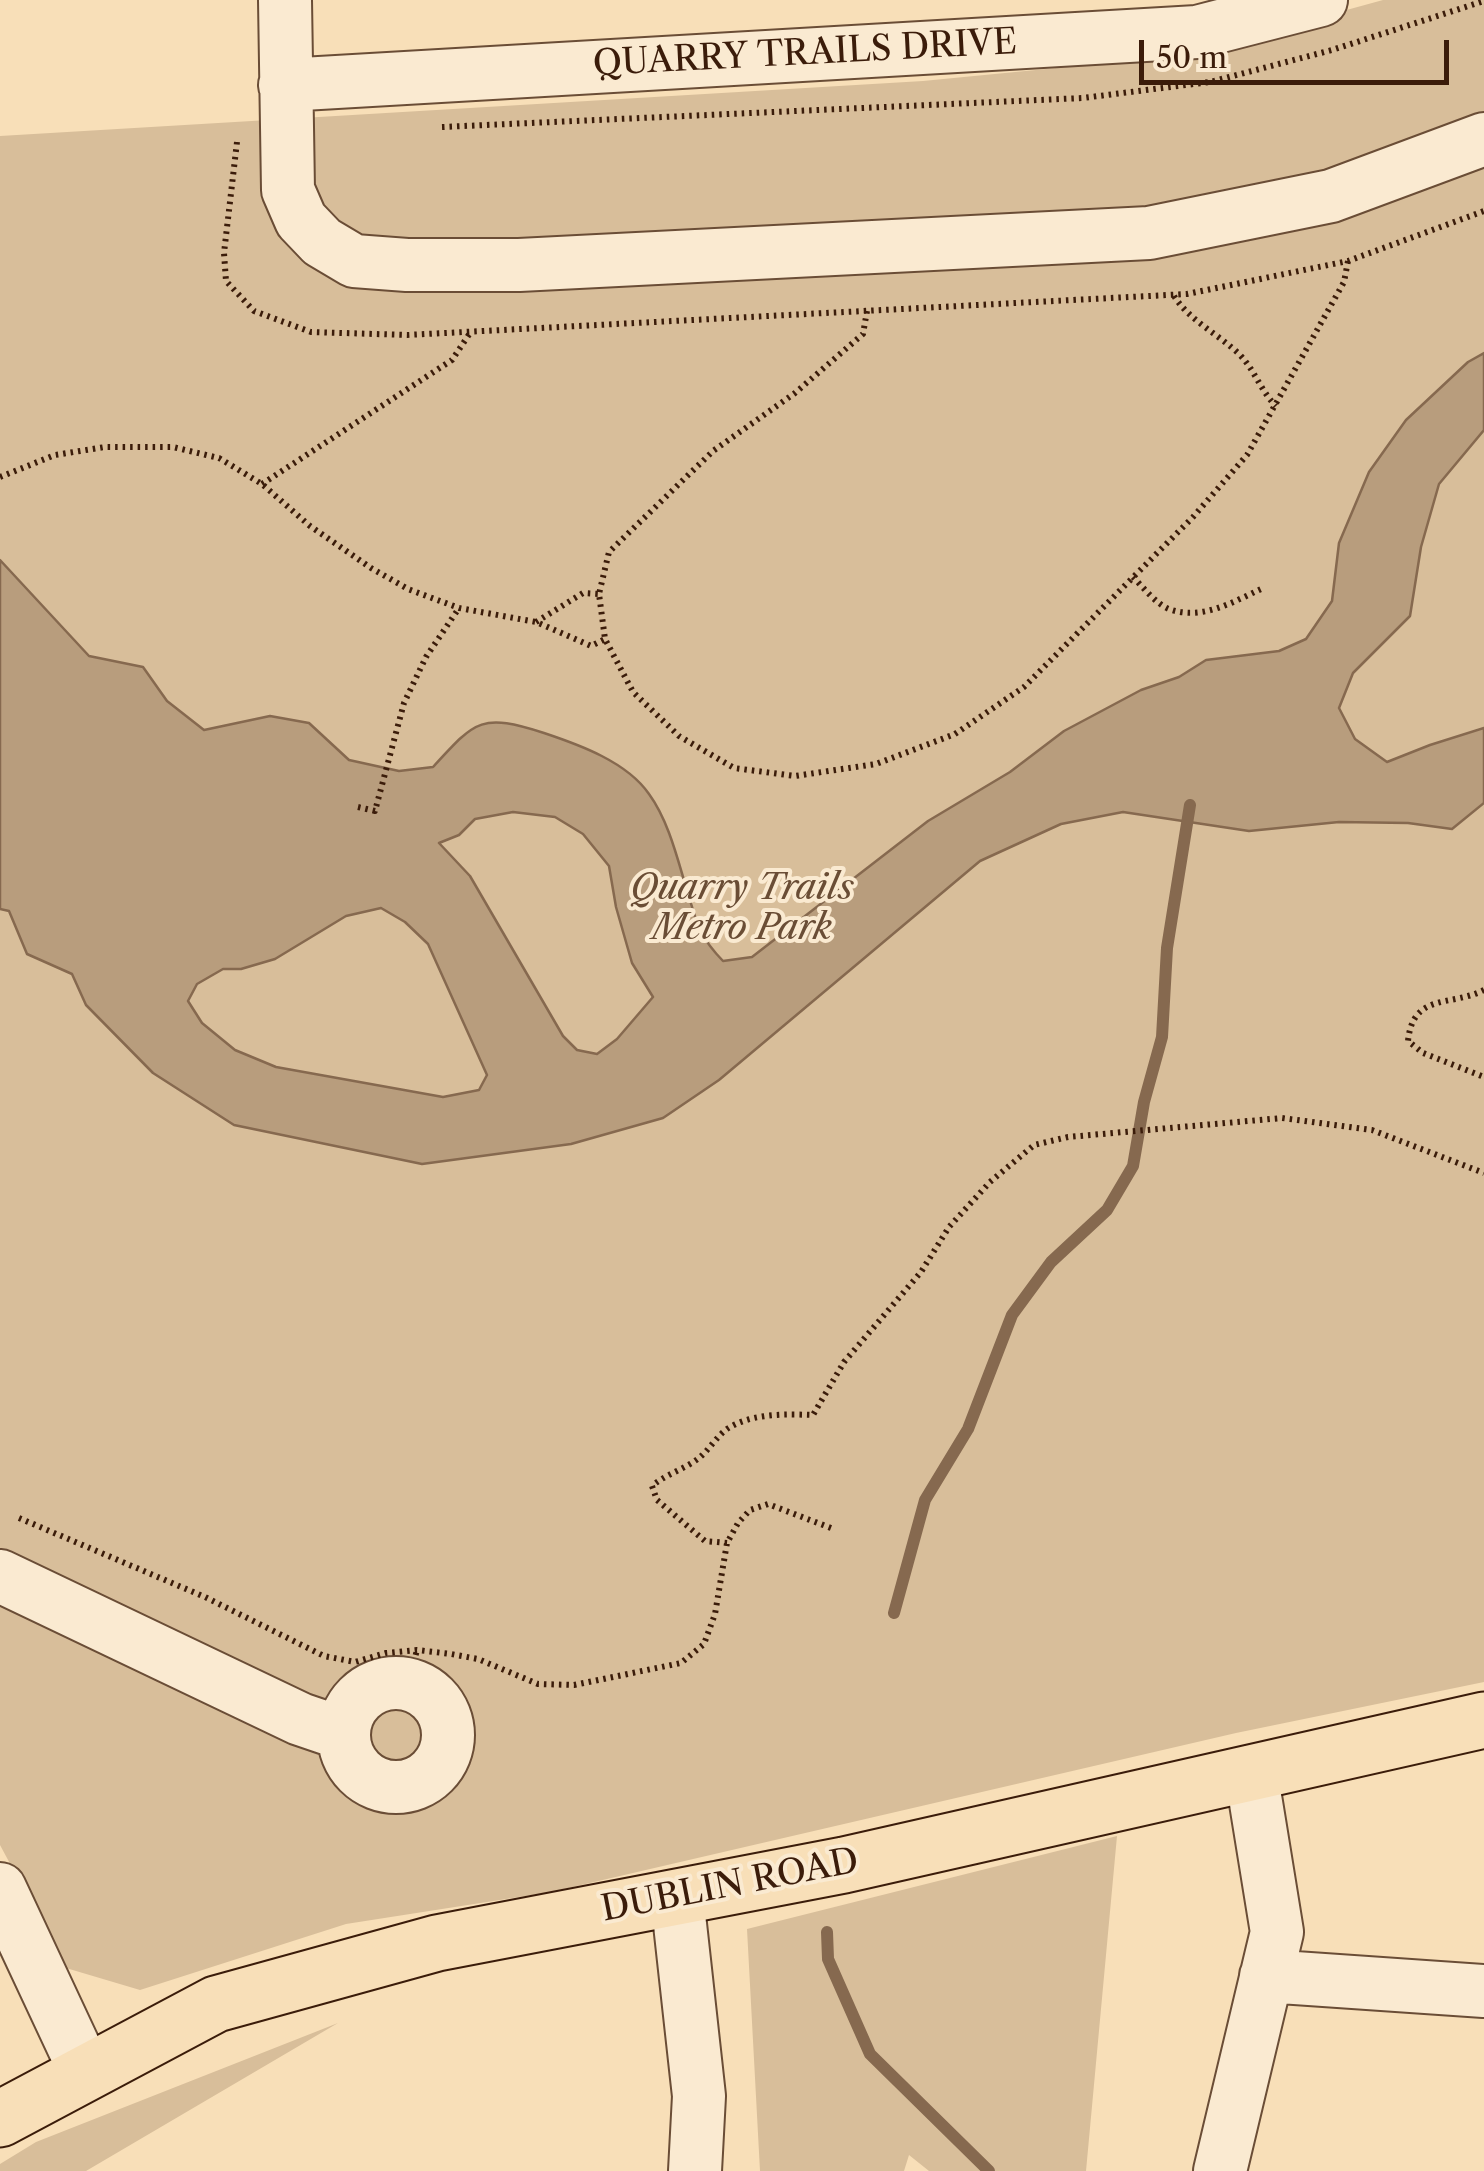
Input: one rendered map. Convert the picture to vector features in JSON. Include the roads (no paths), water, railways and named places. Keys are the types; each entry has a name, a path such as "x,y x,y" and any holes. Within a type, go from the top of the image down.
{"main road":[{"name":"DUBLIN ROAD","path":"0,2119 216,2004 437,1943 844,1865 1484,1720"}],"street":[{"path":"284,0 288,190 301,220 322,242 354,261 406,265 539,264 1149,233 1332,196 1484,140"},
{"name":"QUARRY TRAILS DRIVE","path":"285,84 1045,20 1197,32 1321,0"},
{"path":"0,1576 300,1720 344,1734"},
{"path":"412,1667 425,1691 439,1704 449,1738 434,1771 420,1782 402,1787 368,1780 355,1768 344,1734 347,1717 357,1701 412,1667"},
{"path":"1220,2171 1277,1932 1252,1772"},
{"path":"0,1889 86,2073"},
{"path":"677,1897 698,2096 695,2171"},
{"path":"1266,1976 1484,1991"}],"waterway":[{"path":"894,1613 925,1500 968,1429 1012,1315 1051,1262 1107,1210 1133,1166 1144,1102 1162,1037 1167,948 1190,805"},
{"path":"827,1932 828,1959 870,2054 989,2171"}],"park label":[{"name":"Quarry Trails Metro Park","path":"742,909"}]}
